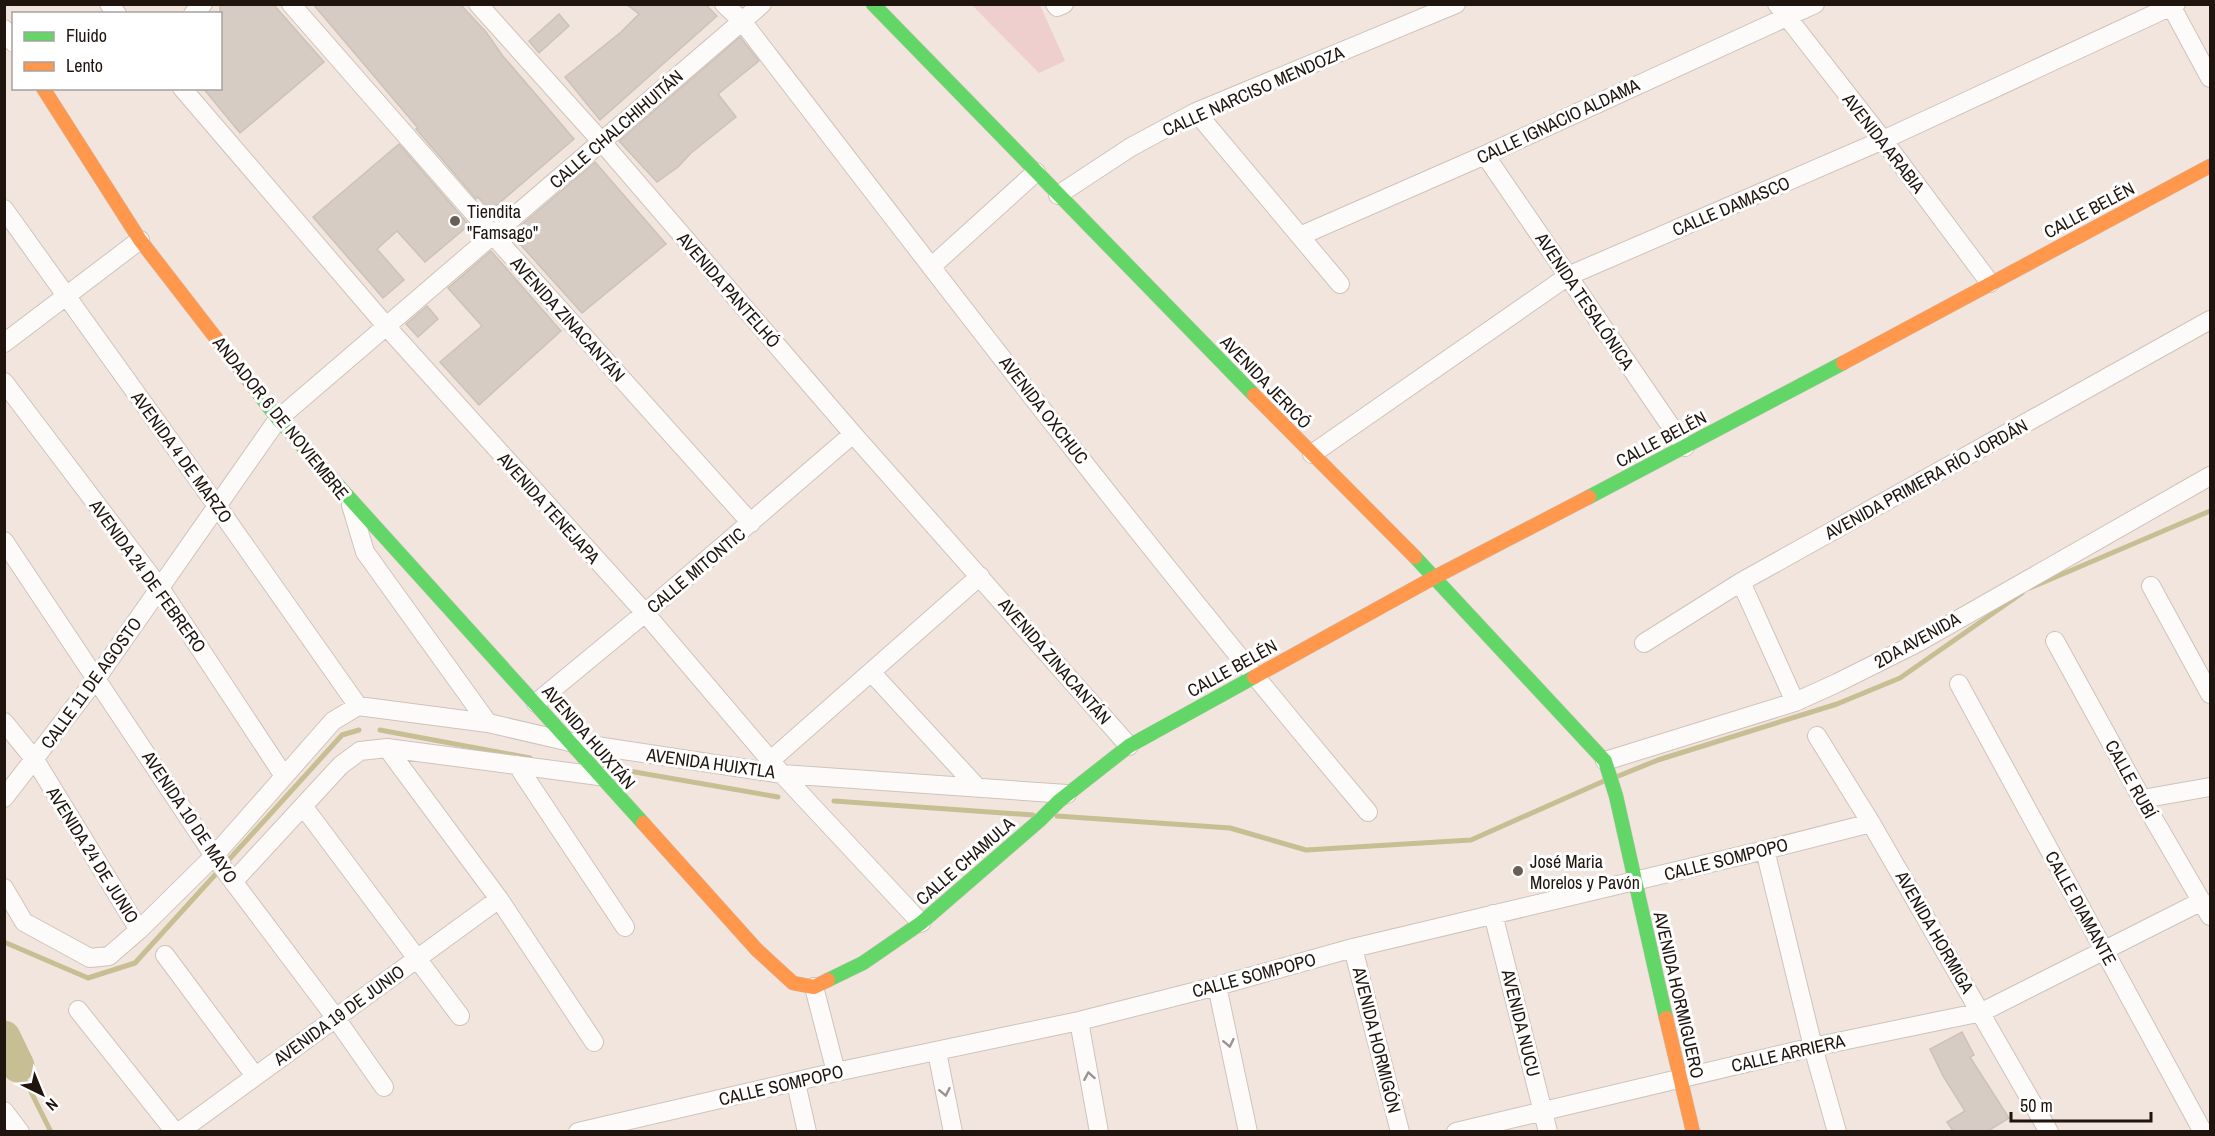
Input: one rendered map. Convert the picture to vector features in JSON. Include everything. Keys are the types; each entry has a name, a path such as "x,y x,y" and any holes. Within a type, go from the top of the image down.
{"street":[{"name":"AVENIDA ZINACANTÁN","path":"291,4 493,235 751,523"},
{"name":"AVENIDA PANTELHÓ","path":"478,4 601,141 853,434 980,576"},
{"name":"AVENIDA OXCHUC","path":"724,4 742,21 931,267 1253,676 1368,813"},
{"name":"CALLE CHALCHIHUITÁN","path":"278,419 762,4"},
{"name":"AVENIDA JERICÓ","path":"873,4 1435,577 1606,765 1616,796"},
{"name":"CALLE NARCISO MENDOZA","path":"1058,195 1131,147 1196,112 1456,4"},
{"name":"CALLE IGNACIO ALDAMA","path":"1300,236 1485,155 1782,11 1815,4"},
{"path":"2173,5 2211,78"},
{"name":"CALLE DAMASCO","path":"1312,454 1568,276 1883,140 2173,5"},
{"name":"AVENIDA ARABIA","path":"1782,11 1883,140 1990,283"},
{"name":"ANDADOR 6 DE NOVIEMBRE","path":"44,90 140,240 278,419 348,494 365,552 488,723"},
{"name":"AVENIDA TENEJAPA","path":"184,90 387,327 645,613 777,767 921,923"},
{"path":"1196,112 1340,284"},
{"name":"AVENIDA TESALÓNICA","path":"1485,155 1685,447"},
{"name":"CALLE BELÉN","path":"1129,746 1435,577 1685,447 2211,166"},
{"path":"931,267 1036,172"},
{"name":"AVENIDA 4 DE MARZO","path":"4,209 358,706"},
{"path":"4,343 140,240"},
{"name":"AVENIDA PRIMERA RÍO JORDÁN","path":"1644,643 1741,582 2211,320"},
{"name":"AVENIDA 24 DE FEBRERO","path":"4,382 160,588 284,776"},
{"name":"CALLE 11 DE AGOSTO","path":"4,798 96,679 278,419"},
{"name":"CALLE MITONTIC","path":"536,703 645,613 853,434"},
{"name":"2DA AVENIDA","path":"1606,765 1795,702 1917,643 2211,476"},
{"name":"AVENIDA HUIXTÁN","path":"348,494 757,950 793,983 813,987"},
{"name":"AVENIDA 10 DE MAYO","path":"4,541 216,859 335,1017 384,1088"},
{"name":"AVENIDA ZINACANTÁN","path":"980,576 1129,746"},
{"path":"777,767 871,672 980,576"},
{"path":"1741,582 1795,702"},
{"path":"2151,586 2211,694"},
{"name":"CALLE RUBÍ","path":"2055,640 2142,799 2206,909"},
{"path":"871,672 976,786"},
{"name":"CALLE DIAMANTE","path":"1959,684 2203,1131"},
{"path":"4,888 24,922 90,958 109,956 216,859 284,776 333,721 358,706"},
{"name":"AVENIDA HUIXTLA","path":"358,706 488,723 570,742 777,767 976,786 1063,797"},
{"name":"AVENIDA 24 DE JUNIO","path":"4,722 35,760 140,930"},
{"name":"AVENIDA HORMIGA","path":"1817,736 1871,823 2049,1131"},
{"name":"CALLE CHAMULA","path":"813,987 863,963 921,923 1040,820 1063,797 1129,746"},
{"path":"231,879 341,765 360,751 387,748 599,776"},
{"path":"387,748 499,899 594,1042"},
{"path":"518,765 625,927"},
{"path":"2142,799 2211,787"},
{"name":"AVENIDA HORMIGUERO","path":"1616,796 1693,1131"},
{"path":"303,806 459,1016"},
{"name":"CALLE SOMPOPO","path":"578,1131 636,1124 836,1072 1079,1021 1353,948 1871,823"},
{"path":"1765,850 1813,1047 1837,1131"},
{"name":"AVENIDA 19 DE JUNIO","path":"177,1131 499,899"},
{"name":"CALLE ARRIERA","path":"1456,1131 1543,1112 1680,1077 1982,1012 2105,951 2206,909"},
{"name":"AVENIDA NUCU","path":"1493,914 1548,1131"},
{"name":"AVENIDA HORMIGÓN","path":"1353,948 1400,1131"},
{"path":"165,955 255,1076"},
{"path":"1217,986 1248,1131"},
{"path":"813,987 836,1072"},
{"path":"78,1010 177,1131"},
{"path":"1079,1021 1099,1131"},
{"path":"937,1052 953,1131"},
{"path":"796,1083 807,1131"},
{"path":"4,1111 20,1131"}],"shaded area":[{"path":"972,5 1040,5 1065,61 1039,73"}],"building":[{"path":"220,4 273,4 324,62 240,133 205,90 222,90 222,12 220,12"},
{"path":"313,4 460,4 574,139 490,211 478,197 476,199 416,129 418,128"},
{"path":"626,4 705,4 717,16 600,120 565,77 621,32 639,14"},
{"path":"559,14 569,26 539,53 529,41"},
{"path":"740,37 759,61 718,94 736,117 657,182 619,141"},
{"path":"399,144 469,225 425,262 397,231 377,249 404,280 383,298 313,217"},
{"path":"595,162 666,244 582,313 511,234"},
{"path":"491,251 561,331 479,405 440,362 482,326 448,288"},
{"path":"427,306 438,319 418,337 406,324"},
{"path":"1962,1032 1974,1055 1970,1057 2009,1118 1988,1131 1953,1131 1947,1122 1965,1111 1943,1076 1930,1049"}],"waterway":[{"path":"2030,588 2210,511"},
{"path":"1616,777 1658,760 1837,704 1900,678 2022,593"},
{"path":"4,942 88,978 135,963 342,735 359,730"},
{"path":"380,730 530,758"},
{"path":"606,767 778,797"},
{"path":"1057,816 1230,828 1306,850 1471,840 1604,781"},
{"path":"834,801 1033,815"},
{"path":"4,1037 18,1066"},
{"path":"18,1066 51,1132"}],"traffic: fast":[{"path":"873,4 1254,395"},
{"path":"1589,497 1843,363"},
{"path":"256,390 278,419 643,823"},
{"path":"1415,557 1605,761 1616,796 1666,1018"},
{"path":"828,980 863,963 921,923 1059,801 1129,746 1254,677"}],"traffic: slow":[{"path":"44,90 140,240 256,390"},
{"path":"1843,363 2210,166"},
{"path":"1254,395 1415,557"},
{"path":"1254,677 1435,577 1589,497"},
{"path":"643,823 757,950 793,983 814,987 828,980"},
{"path":"1666,1018 1693,1132"}],"place":[{"name":"Tiendita \"Famsago\"","path":"455,221"},
{"name":"José Maria Morelos y Pavón","path":"1518,871"}]}
